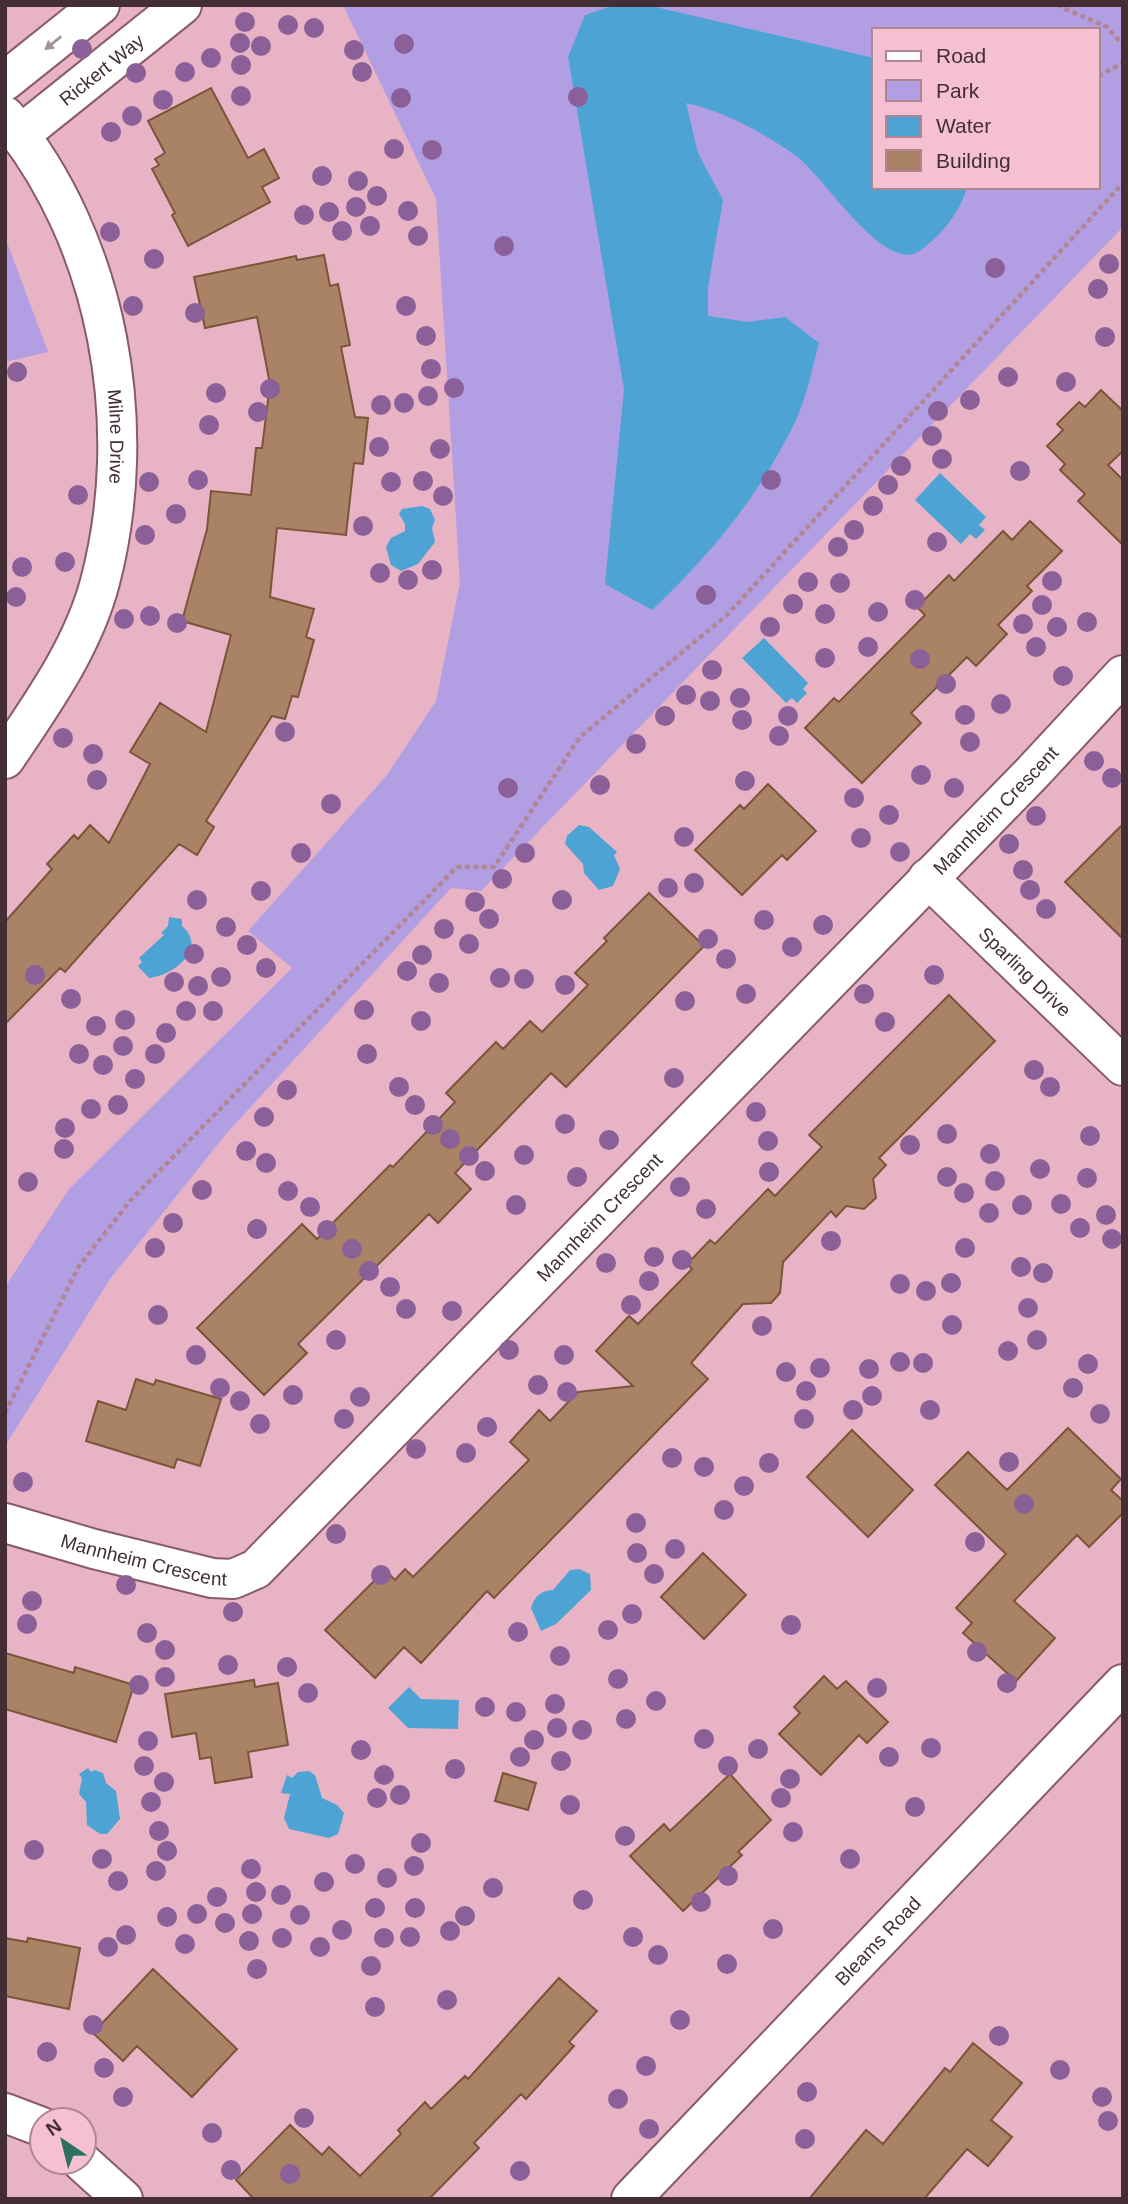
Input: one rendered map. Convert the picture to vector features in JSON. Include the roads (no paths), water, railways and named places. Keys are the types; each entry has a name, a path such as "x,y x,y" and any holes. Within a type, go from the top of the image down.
{"street":[{"path":"5,81 100,5"},
{"name":"Rickert Way","path":"13,125 181,5"},
{"name":"Milne Drive","path":"5,759 61,674 83,629 100,583 112,524 118,464 114,376 96,291 60,199 43,166 13,125"},
{"name":"Mannheim Crescent","path":"5,1523 94,1549 209,1577 233,1579 256,1569 1123,675"},
{"name":"Sparling Drive","path":"928,878 1123,1066"},
{"name":"Bleams Road","path":"631,2199 1123,1684"},
{"path":"5,2113 28,2122"},
{"path":"98,2176 123,2199"}],"water":[{"path":"615,5 647,5 872,58 872,189 966,189 958,209 939,235 918,252 902,254 886,247 869,234 796,156 743,124 715,111 686,103 698,153 723,200 708,287 708,316 748,322 785,317 819,343 800,411 767,473 714,545 652,610 605,584 624,389 568,57 585,15"},
{"path":"940,473 986,517 979,525 985,530 976,539 970,534 961,544 915,500"},
{"path":"422,506 430,509 435,520 432,528 435,542 418,564 401,571 391,565 386,547 391,538 405,531 405,524 399,514 402,509"},
{"path":"764,638 808,683 803,689 807,693 797,703 792,698 786,703 742,658"},
{"path":"579,825 589,827 617,852 614,855 620,869 613,886 599,890 584,873 583,864 565,844 567,836"},
{"path":"169,917 182,919 182,926 189,935 191,944 189,952 177,967 149,978 138,966 142,962 139,958 164,935 161,933 168,926"},
{"path":"579,1569 590,1574 591,1590 556,1624 541,1631 531,1608 534,1600 541,1593 553,1590 570,1570"},
{"path":"409,1687 421,1699 459,1700 458,1729 408,1728 388,1708"},
{"path":"88,1768 91,1772 95,1770 103,1773 106,1783 116,1791 120,1819 107,1834 100,1834 87,1825 86,1802 79,1794 82,1778 79,1774"},
{"path":"309,1771 315,1775 322,1798 337,1805 344,1813 338,1834 329,1838 289,1829 284,1818 290,1794 281,1793 287,1775 292,1778 298,1772"}]}
